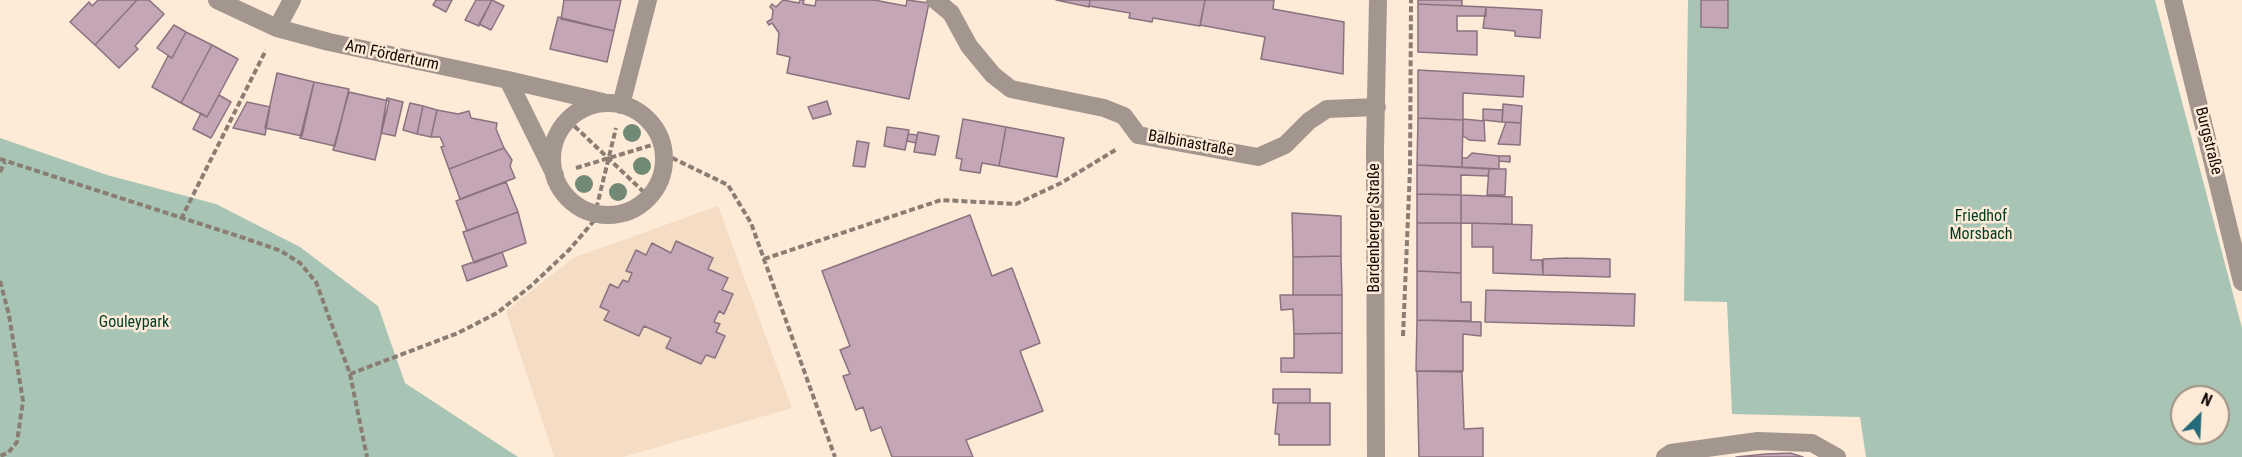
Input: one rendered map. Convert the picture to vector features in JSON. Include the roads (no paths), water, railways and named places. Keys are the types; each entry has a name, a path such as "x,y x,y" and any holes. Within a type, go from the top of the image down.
{"street":[{"name":"Am Förderturm","path":"217,0 277,28 329,42 508,80 614,104 639,112 653,125 663,148 663,170 650,197 638,207 624,212 595,213 570,200 555,175"},
{"path":"277,28 292,0"},
{"path":"555,175 554,146 568,120 592,105 614,104 648,0"},
{"name":"Balbinastraße","path":"935,0 951,13 969,46 993,75 1011,89 1104,108 1124,116 1138,135 1258,157 1285,145 1308,121 1327,109 1377,107"},
{"name":"Bardenberger Straße","path":"1376,457 1378,0"},
{"name":"Burgstraße","path":"2173,0 2242,282"},
{"path":"508,80 555,175"},
{"path":"1665,457 1671,453 1758,441 1812,443 1837,457"}],"park label":[{"name":"Friedhof Morsbach","path":"1981,226"},
{"name":"Gouleypark","path":"134,323"}]}
